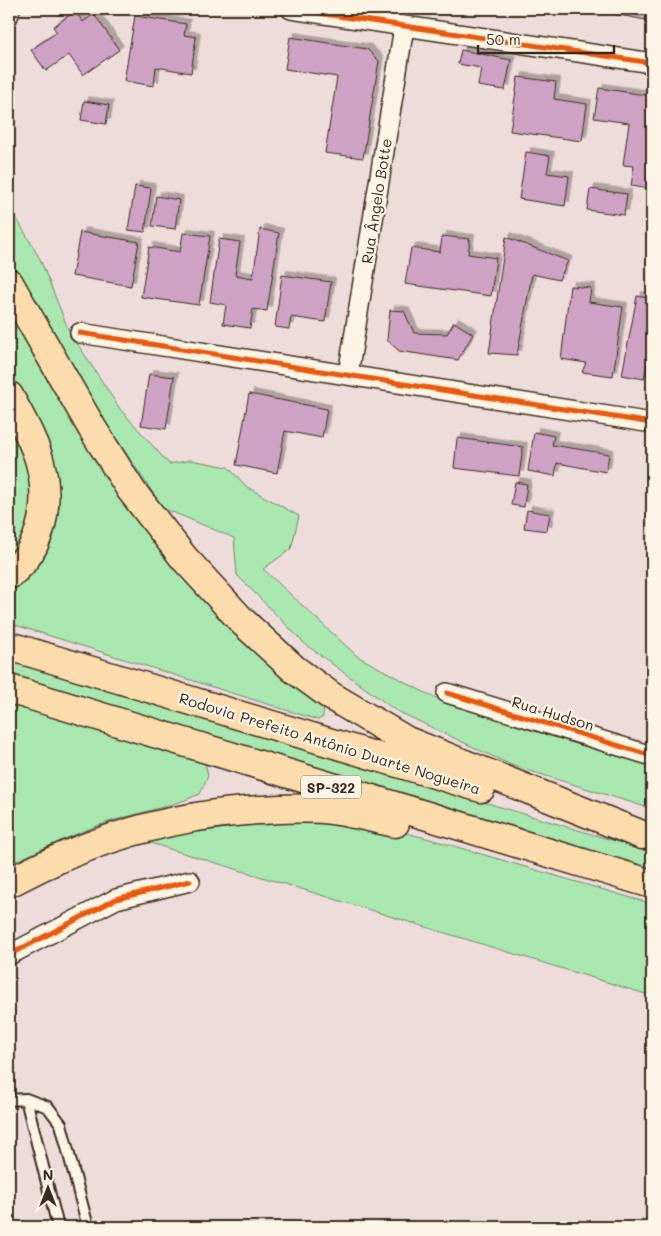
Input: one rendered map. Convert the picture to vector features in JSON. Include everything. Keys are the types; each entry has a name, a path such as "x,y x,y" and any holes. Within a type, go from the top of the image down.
{"highway":[{"path":"9,283 92,428 131,490 184,558 243,622 294,669 330,696 407,741 647,837"},
{"path":"9,396 24,424 39,459 44,504 40,531 35,543 21,564 9,575"},
{"name":"Rodovia Prefeito Antônio Duarte Nogueira","path":"9,646 647,837"},
{"name":"SP-322","path":"9,689 644,882"},
{"path":"9,883 38,867 80,848 131,830 182,818 237,811 282,809 331,810 374,818 644,882"}],"street":[{"path":"9,14 10,9"},
{"path":"291,9 652,63"},
{"name":"Rua Ângelo Botte","path":"348,375 404,27"},
{"path":"80,333 652,423"},
{"name":"Rua Hudson","path":"447,693 652,756"},
{"path":"9,955 116,900 190,881"}],"lane":[{"path":"9,1100 26,1099 48,1107 60,1124 88,1227"},
{"path":"26,1099 58,1227"}],"green space":[{"path":"9,205 40,259 69,331 120,409 169,464 191,460 228,467 247,487 299,516 291,549 263,569 357,656 431,696 547,735 652,766 652,809 511,765 395,710 305,644 237,575 234,538 163,508 95,407 9,268"},
{"path":"9,296 80,423 324,705 323,717 318,720 9,623 9,591 18,584 31,567 33,426 9,382"},
{"path":"9,420 27,453 35,487 32,519 9,564"},
{"path":"9,661 652,852 652,872 9,673"},
{"path":"9,702 205,762 208,776 200,794 174,804 94,827 9,864"},
{"path":"241,818 362,824 423,837 652,904 652,996 134,838"}],"building":[{"path":"585,9 652,9 652,21"},
{"path":"75,11 83,22 94,14 119,50 83,75 69,55 46,71 31,50 57,32 53,27"},
{"path":"135,16 186,24 184,35 196,37 191,73 156,67 154,86 124,81"},
{"path":"290,37 367,49 379,61 363,158 325,153 337,77 285,69"},
{"path":"461,50 511,60 505,90 478,86 481,68 458,64"},
{"path":"518,77 556,82 554,99 587,104 582,141 510,131"},
{"path":"599,88 652,96 652,189 631,186 634,166 623,165 629,123 594,118"},
{"path":"84,101 109,105 106,124 81,120"},
{"path":"526,152 550,156 547,173 569,176 565,206 519,199"},
{"path":"135,186 151,188 145,232 128,230"},
{"path":"590,189 627,194 624,215 587,210"},
{"path":"156,196 179,200 175,229 152,226"},
{"path":"260,229 279,233 267,311 253,309 250,328 223,324 226,305 210,302 219,239 240,242 235,275 253,278"},
{"path":"80,232 139,242 131,286 72,276"},
{"path":"183,233 210,236 199,305 141,297 149,247 180,252"},
{"path":"442,236 470,239 468,254 496,258 491,296 405,284 411,248 440,252"},
{"path":"506,237 568,261 559,280 532,274 517,355 489,353"},
{"path":"282,275 331,282 325,322 291,317 289,329 275,327"},
{"path":"570,286 591,288 589,302 623,307 613,376 582,372 586,363 561,359"},
{"path":"637,296 652,299 652,361 648,360 644,379 622,375"},
{"path":"390,310 404,311 414,333 447,334 454,322 473,334 458,360 399,351 387,340"},
{"path":"149,374 174,377 166,429 141,425"},
{"path":"249,394 327,409 322,438 285,431 277,473 236,465"},
{"path":"534,432 554,436 552,445 609,454 606,472 557,463 555,476 528,471"},
{"path":"457,438 523,447 519,476 454,468"},
{"path":"515,482 527,484 524,507 511,505"},
{"path":"527,510 550,514 547,531 524,528"}],"cycle path":[{"path":"291,9 652,63"},
{"path":"80,333 652,423"},
{"path":"447,693 652,756"},
{"path":"9,955 116,899 190,881"}]}
